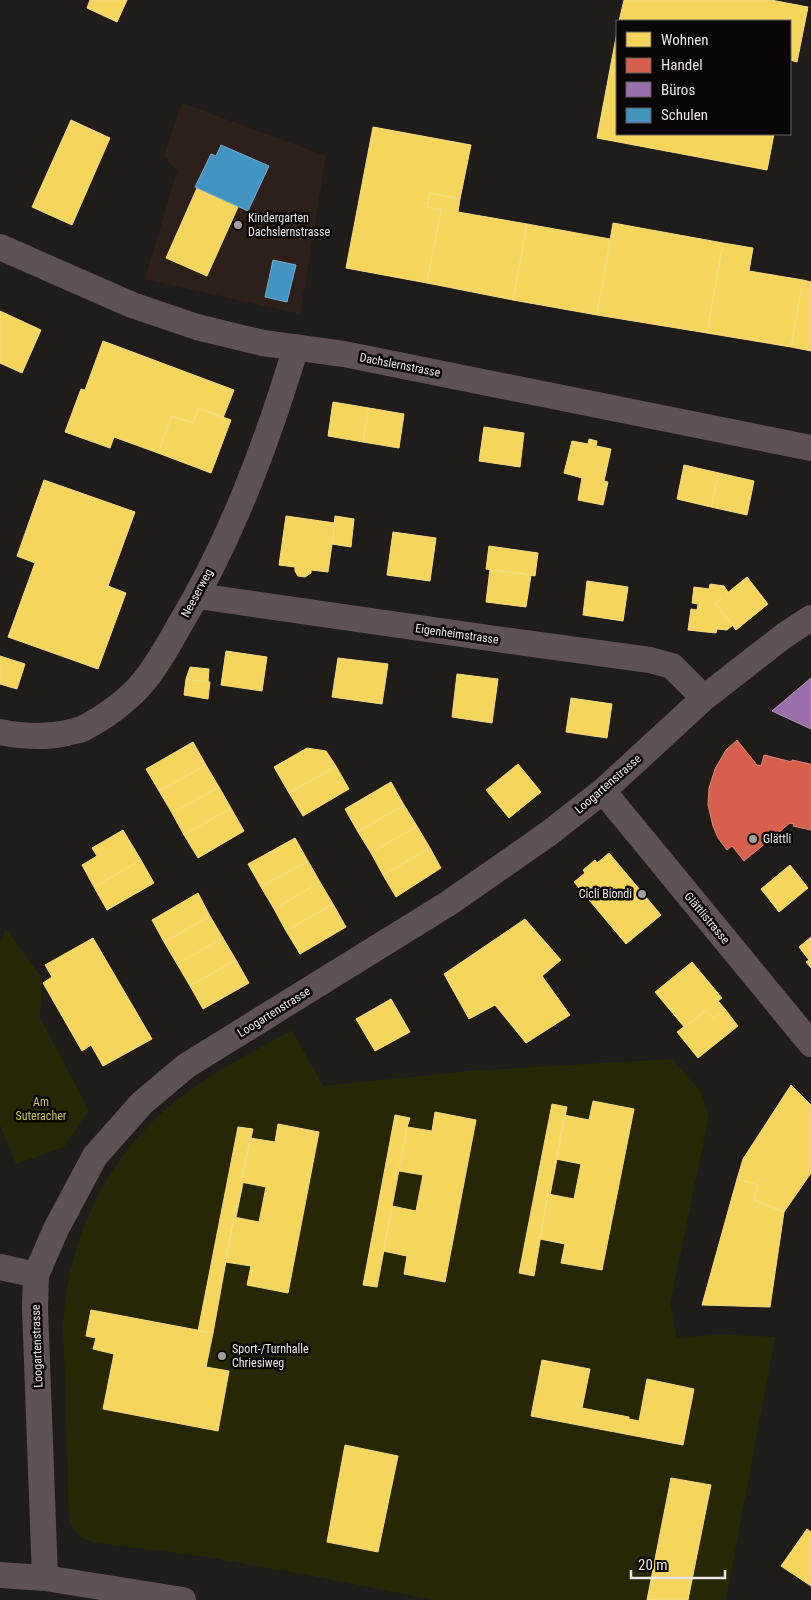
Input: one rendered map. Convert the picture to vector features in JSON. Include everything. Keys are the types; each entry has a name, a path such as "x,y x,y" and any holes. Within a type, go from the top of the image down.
{"street":[{"name":"Dachslernstrasse","path":"0,247 132,305 197,326 263,343 344,354 811,448"},
{"name":"Neeserweg","path":"0,732 27,737 51,736 81,730 105,714 144,681 198,596 235,516 259,459 296,347"},
{"name":"Eigenheimstrasse","path":"198,596 650,660 672,666 704,698"},
{"name":"Loogartenstrasse","path":"45,1578 35,1308 36,1275 56,1229 95,1156 142,1103 186,1066 449,903 548,834 603,791 704,698 785,635 811,618"},
{"name":"Glättlistrasse","path":"603,791 811,1044"},
{"path":"0,1267 36,1275"},
{"path":"0,1575 45,1578 183,1600"}],"shaded area":[{"name":"Kindergarten Dachslernstrasse","path":"182,103 326,156 300,314 145,279 177,171 164,156"}],"green space":[{"name":"Am Suteracher","path":"6,929 42,978 40,1018 89,1110 64,1147 16,1164 0,1125 0,943"},
{"path":"292,1030 323,1086 469,1071 672,1059 701,1092 709,1116 670,1304 677,1339 718,1334 775,1337 726,1600 434,1600 200,1556 97,1543 86,1540 77,1534 69,1514 63,1325 72,1263 94,1203 128,1150 172,1104 215,1073"}],"building: Wohnen":[{"path":"90,0 127,0 117,22 87,8"},
{"path":"624,0 771,0 808,7 797,62 791,60 791,20 619,20"},
{"path":"616,37 616,135 774,135 767,170 597,138"},
{"path":"71,120 110,138 72,225 32,207"},
{"path":"373,127 471,145 460,199 430,193 427,207 441,210 427,283 346,268"},
{"path":"197,188 238,207 207,276 166,258"},
{"path":"430,193 460,199 458,212 527,224 513,300 427,283 441,210 427,207"},
{"path":"613,223 723,243 707,333 597,315"},
{"path":"527,224 610,239 597,315 513,300"},
{"path":"723,243 753,248 749,271 803,280 791,347 707,333"},
{"path":"803,280 811,282 811,351 791,347"},
{"path":"0,311 41,330 22,373 0,363"},
{"path":"103,341 234,390 223,418 198,408 193,423 172,416 158,453 114,437 110,448 65,432 81,389 85,390"},
{"path":"333,402 369,408 363,442 328,436"},
{"path":"198,408 231,420 211,473 158,453 172,416 193,423"},
{"path":"369,408 404,414 399,448 363,442"},
{"path":"484,427 524,433 520,467 479,461"},
{"path":"589,439 597,441 596,446 611,449 604,481 608,482 603,505 578,500 582,478 564,473 572,441 588,444"},
{"path":"684,465 719,473 711,507 677,499"},
{"path":"719,473 754,481 747,515 711,507"},
{"path":"44,480 135,512 108,586 126,593 98,669 8,637 35,563 17,556"},
{"path":"286,516 335,523 328,572 311,570 311,573 305,577 298,576 295,567 279,565"},
{"path":"335,516 354,519 351,547 332,544"},
{"path":"393,532 436,538 430,581 387,575"},
{"path":"489,546 538,553 535,576 486,569"},
{"path":"490,569 531,575 526,607 486,602"},
{"path":"747,577 768,604 736,630 715,603"},
{"path":"587,581 628,587 623,621 583,615"},
{"path":"710,584 724,586 728,592 715,603 733,625 727,630 717,629 716,633 688,630 691,609 697,610 698,604 692,603 694,587 709,589"},
{"path":"226,651 267,657 262,691 221,685"},
{"path":"0,656 25,664 17,689 0,684"},
{"path":"338,658 388,664 382,704 332,697"},
{"path":"190,667 209,669 208,682 186,679"},
{"path":"457,674 498,679 492,723 452,717"},
{"path":"186,679 210,682 208,699 184,695"},
{"path":"571,698 612,704 607,738 566,732"},
{"path":"193,742 206,765 159,791 146,769"},
{"path":"307,748 326,751 336,766 289,793 274,767"},
{"path":"518,764 541,792 509,818 486,790"},
{"path":"206,765 219,787 172,813 159,791"},
{"path":"336,766 349,789 303,816 289,793"},
{"path":"391,782 404,805 358,832 345,809"},
{"path":"219,787 231,808 184,835 172,813"},
{"path":"404,805 417,826 371,853 358,832"},
{"path":"231,808 244,831 198,858 184,835"},
{"path":"417,826 430,848 383,875 371,853"},
{"path":"123,830 141,860 94,887 82,865 97,856 92,848"},
{"path":"295,838 308,861 261,887 248,864"},
{"path":"430,848 441,868 396,897 383,875"},
{"path":"609,853 661,915 626,944 574,882 585,873 583,870 595,860 597,863"},
{"path":"141,860 154,883 107,910 94,887"},
{"path":"308,861 320,882 274,909 261,887"},
{"path":"790,865 808,888 779,912 761,889"},
{"path":"320,882 333,904 286,931 274,909"},
{"path":"198,893 210,916 164,942 152,920"},
{"path":"333,904 346,927 300,954 286,931"},
{"path":"210,916 223,938 177,964 164,942"},
{"path":"525,919 561,960 542,976 570,1015 526,1043 495,1005 469,1019 444,974"},
{"path":"811,937 811,968 806,962 809,960 799,947"},
{"path":"93,938 152,1039 103,1066 91,1045 82,1051 43,983 52,977 45,965"},
{"path":"223,938 236,960 190,986 177,964"},
{"path":"236,960 249,983 203,1009 190,986"},
{"path":"692,962 722,998 718,1001 725,1009 714,1019 706,1010 685,1028 655,992"},
{"path":"391,999 410,1032 375,1051 356,1019"},
{"path":"725,1009 738,1026 698,1058 677,1032 706,1010 714,1019"},
{"path":"791,1085 811,1105 811,1173 784,1212 754,1200 758,1185 737,1179 743,1159"},
{"path":"593,1101 634,1109 602,1270 561,1263 565,1244 540,1239 548,1194 574,1199 581,1164 556,1159 564,1115 589,1120"},
{"path":"552,1104 567,1107 550,1195 548,1194 534,1276 519,1273"},
{"path":"435,1112 476,1120 445,1282 404,1274 407,1256 383,1251 392,1206 416,1211 423,1175 399,1171 407,1127 432,1131"},
{"path":"395,1115 410,1118 377,1287 363,1285"},
{"path":"278,1124 319,1132 288,1293 247,1285 251,1266 225,1262 234,1217 259,1222 266,1187 241,1182 250,1138 275,1142"},
{"path":"238,1127 253,1129 241,1182 243,1183 236,1217 234,1217 213,1333 198,1331"},
{"path":"737,1179 758,1185 754,1200 784,1212 770,1307 702,1305"},
{"path":"91,1310 213,1333 206,1367 229,1371 218,1431 103,1409 114,1354 93,1349 96,1338 86,1336"},
{"path":"542,1360 590,1369 582,1408 629,1417 629,1419 639,1421 647,1379 694,1389 683,1445 531,1416"},
{"path":"345,1445 398,1456 378,1552 327,1542"},
{"path":"671,1478 711,1485 688,1600 647,1600"},
{"path":"807,1529 811,1532 811,1586 781,1566"}],"building: Handel":[{"path":"737,740 757,765 761,766 764,755 810,764 811,767 811,830 793,826 794,824 790,823 744,861 732,846 727,850 718,838 708,805 709,788 715,769 726,750"}],"building: Büros":[{"path":"811,678 811,729 772,711"}],"building: Schulen":[{"path":"221,145 269,166 248,211 195,187 211,154 216,156"},
{"path":"273,260 296,265 287,302 265,297"}],"place":[{"name":"Kindergarten Dachslernstrasse","path":"238,225"},
{"name":"Glättli","path":"753,839"},
{"name":"Cicli Biondi","path":"642,894"},
{"name":"Sport-/Turnhalle Chriesiweg","path":"222,1356"}]}
